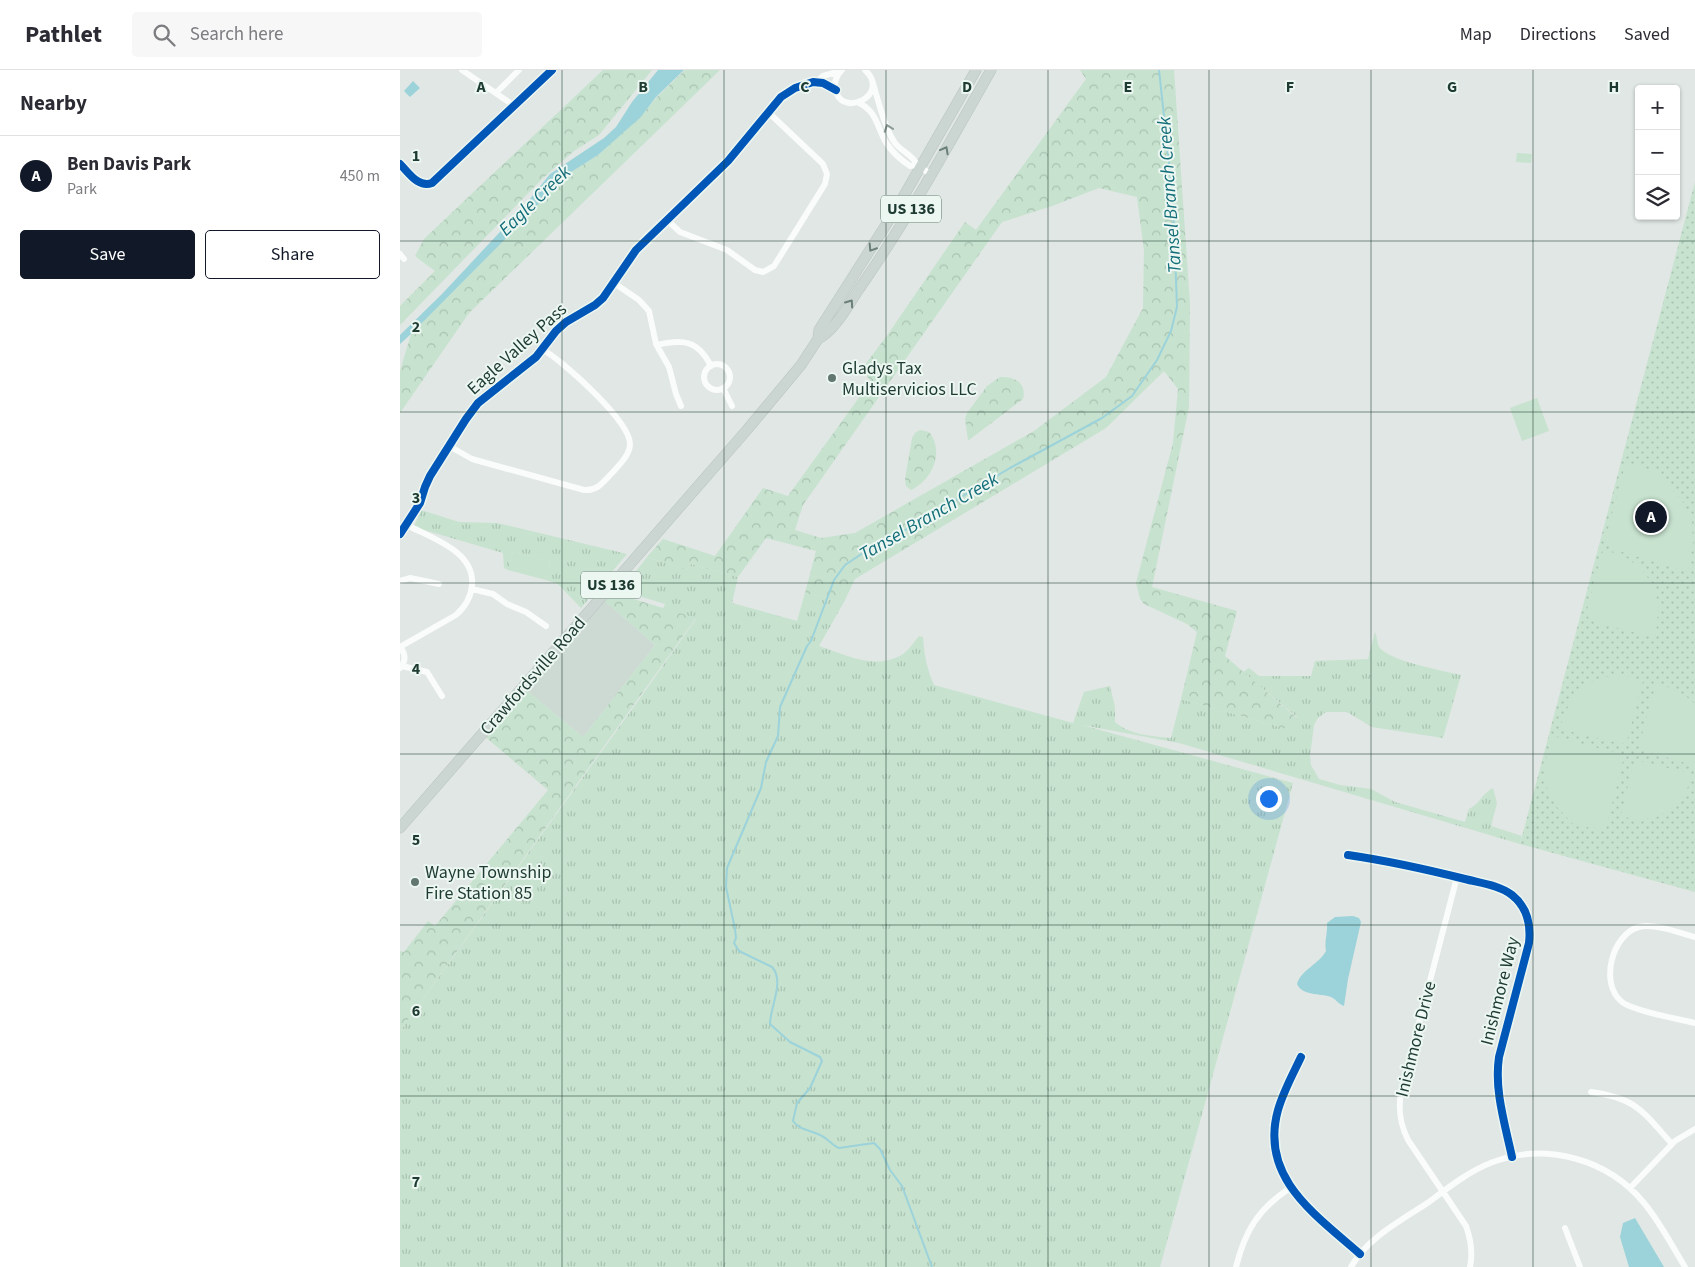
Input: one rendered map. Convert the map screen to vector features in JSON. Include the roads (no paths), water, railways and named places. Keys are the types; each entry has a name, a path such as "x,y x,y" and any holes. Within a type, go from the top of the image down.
{"main road":[{"name":"Crawfordsville Road","path":"400,828 728,453 801,365 818,339 819,330 885,228 918,167 976,70"},
{"name":"Crawfordsville Road","path":"818,339 826,336 893,239 991,70"}],"street":[{"path":"462,70 513,106"},
{"path":"496,93 519,70"},
{"path":"400,164 418,182 426,185 434,182 552,70"},
{"name":"Eagle Valley Pass","path":"400,534 420,503 430,476 469,413 478,403 525,367 566,322 598,303 608,293 636,250 728,160 768,112 789,91 842,70"},
{"name":"Eagle Valley Pass","path":"836,90 836,80 842,70"},
{"path":"865,70 872,80 892,138 899,147 914,159 918,167"},
{"path":"817,81 836,90 843,100 852,104 866,99 870,93 872,80"},
{"path":"859,103 867,107 875,116 885,142 892,151 910,166 918,167 932,174"},
{"path":"667,220 682,234 727,250 753,269 762,272 769,270 776,264 826,182 826,170 823,164 768,112"},
{"path":"614,283 639,300 649,312 657,345 669,367 681,406"},
{"path":"657,345 677,342 689,344 703,352 711,366"},
{"path":"449,446 472,459 584,490 598,488 602,484 627,454 630,447 629,437 613,414 589,388 567,368 542,350"},
{"path":"720,365 728,370 730,379 723,388 713,389 706,383 705,373 711,366 720,365"},
{"path":"723,388 732,406"},
{"path":"407,525 460,554 470,570 472,579 472,589 467,603 456,615 400,647 404,656 401,667 427,672 442,696"},
{"path":"400,581 410,578 439,584"},
{"path":"472,589 493,594 507,604 526,612 546,626"},
{"name":"Inishmore Way","path":"1348,855 1408,864 1506,891 1519,902 1524,910 1529,924 1529,943 1499,1057 1497,1075 1499,1096 1512,1156"},
{"name":"Inishmore Drive","path":"1457,877 1399,1102 1400,1122 1405,1135 1466,1226 1471,1241 1470,1267"},
{"path":"1695,937 1650,926 1630,930 1619,943 1610,972 1613,992 1622,1002 1629,1006 1695,1024"},
{"path":"1301,1057 1280,1101 1274,1141 1278,1161 1290,1188 1302,1204 1360,1254"},
{"path":"1591,1092 1612,1095 1633,1104 1644,1113 1672,1144"},
{"path":"1630,1188 1672,1144 1695,1129"},
{"path":"1351,1267 1360,1254 1376,1238 1464,1176 1493,1162 1512,1156 1543,1154 1574,1158 1606,1171 1630,1188 1653,1214 1685,1267"},
{"path":"1236,1267 1245,1236 1254,1220 1269,1203 1290,1188"},
{"path":"1565,1228 1580,1267"}],"water":[{"name":"Eagle Creek","path":"658,70 684,70 656,97 640,118 598,155 560,179 525,219 400,344 400,335 442,294 526,204 550,174 604,138 616,127 632,102"},
{"path":"413,81 420,88 410,97 404,91"},
{"path":"1353,916 1359,918 1361,922 1344,1006 1331,997 1303,991 1297,984 1302,975 1326,951 1327,923 1335,917"},
{"path":"1635,1218 1664,1267 1629,1267 1620,1237 1623,1223"}],"waterway":[{"name":"Tansel Branch Creek","path":"932,1267 902,1186 890,1170 880,1149 874,1143 839,1148 822,1136 799,1127 793,1121 797,1103 810,1088 822,1061 820,1057 790,1042 770,1024 777,987 776,973 772,967 739,951 734,943 736,938 735,929 726,887 727,868 761,788 766,762 778,736 780,707 811,641 834,580 845,565 878,543 885,542 1010,468 1102,418 1132,396 1157,360 1171,331 1177,307 1173,200 1159,70"}],"place":[{"name":"Gladys Tax Multiservicios LLC","path":"832,378"},
{"name":"Ben Davis Park","path":"1651,517"},
{"name":"Wayne Township Fire Station 85","path":"415,882"}]}
